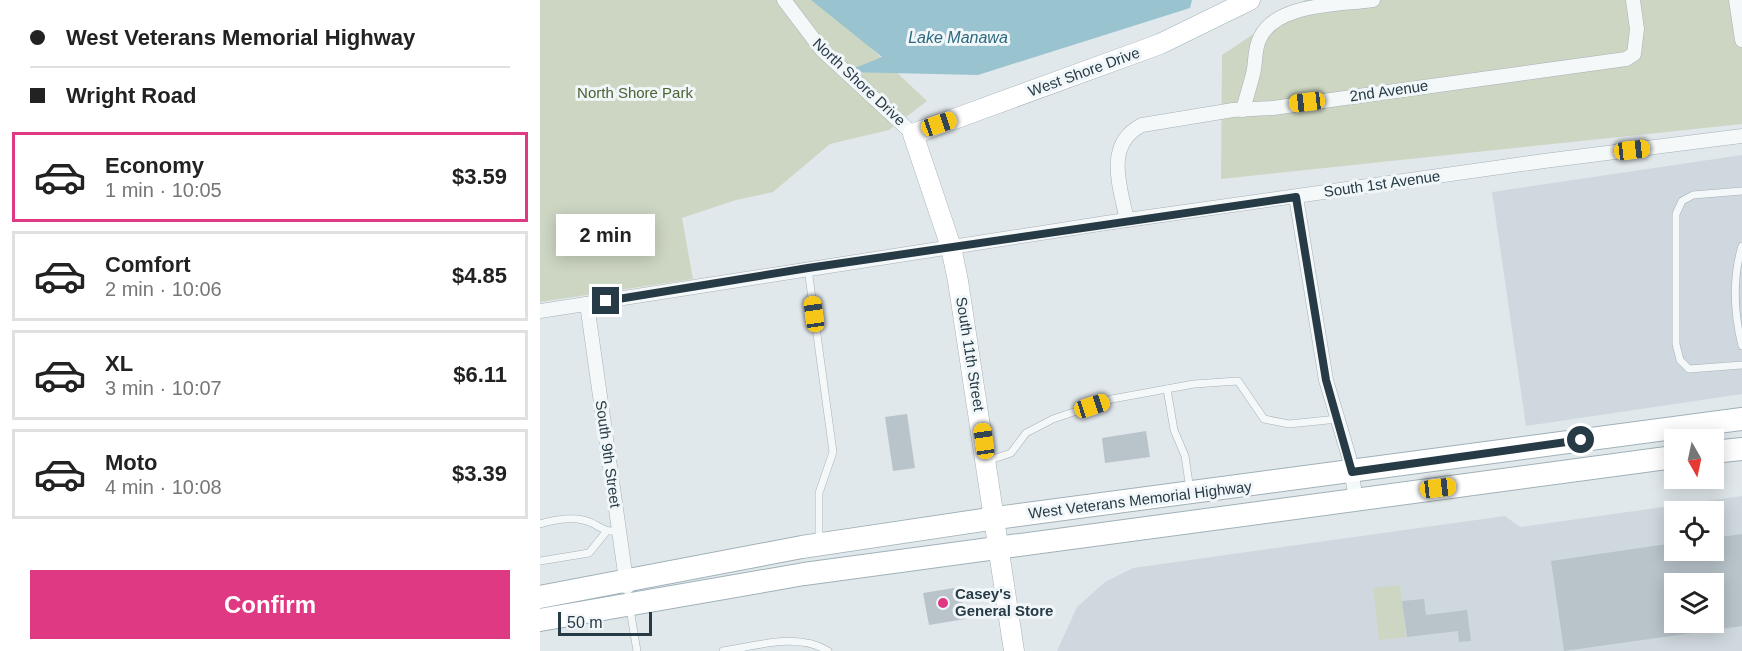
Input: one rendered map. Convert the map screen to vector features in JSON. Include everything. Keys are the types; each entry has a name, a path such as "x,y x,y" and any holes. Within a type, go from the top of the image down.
{"main road":[{"name":"West Veterans Memorial Highway","path":"540,597 625,579 819,544 996,518 1742,419"},
{"path":"1724,451 1742,449"},
{"name":"West Veterans Memorial Highway","path":"540,620 804,574 1000,546 1664,459"}],"street":[{"name":"North Shore Drive","path":"784,0 822,50 913,134"},
{"name":"West Shore Drive","path":"913,134 1160,44 1250,0"},
{"path":"1243,110 1254,73 1259,39 1273,21 1300,10 1373,0"},
{"name":"2nd Avenue","path":"1127,220 1118,151 1122,140 1131,130 1142,125 1626,59 1634,54 1637,29 1633,0"},
{"path":"1736,0 1742,40"},
{"name":"South 11th Street","path":"913,134 951,248 966,325 1014,651"},
{"name":"South 1st Avenue","path":"540,311 1127,220 1544,161 1742,136"},
{"path":"1296,197 1326,380 1352,472 1356,500"},
{"name":"South 9th Street","path":"587,304 613,531 629,604"}],"lane":[{"path":"1742,191 1693,195 1682,201 1676,214 1676,344 1680,360 1689,369 1742,365"},
{"path":"1742,246 1735,294 1737,324 1742,346"},
{"path":"808,268 833,452 819,493 819,544"},
{"path":"987,460 1011,453 1026,433 1053,419 1112,399 1167,389 1238,381 1264,419 1289,424 1338,419"},
{"path":"1167,389 1174,430 1185,456 1191,493"},
{"path":"540,524 568,518 585,520 613,531 589,553 540,561"},
{"path":"629,604 637,651"},
{"path":"723,651 797,641 812,643 828,651"}],"shaded area":[{"path":"1742,155 1742,394 1526,426 1492,192"},
{"path":"1742,496 1742,651 1057,651 1077,607 1105,582 1133,568 1505,516 1520,527 1664,507 1664,561 1724,561 1724,501 1706,501"}],"green space":[{"name":"North Shore Park","path":"540,0 828,0 872,49 927,101 889,130 830,144 773,192 736,200 682,218 693,279 540,302"},
{"path":"1305,0 1742,0 1742,124 1221,179 1222,55"},
{"path":"1400,585 1406,637 1379,640 1373,588"}],"water":[{"name":"Lake Manawa","path":"811,0 1192,0 1190,8 978,75 845,72 882,57"}],"building":[{"path":"907,414 915,468 893,471 885,417"},
{"path":"1146,431 1150,457 1105,463 1102,438"},
{"path":"1742,534 1742,626 1724,629 1724,573 1664,573 1664,633 1692,633 1564,651 1551,561 1664,544 1664,561 1724,561 1724,536"},
{"path":"960,587 965,619 929,625 923,593"},
{"path":"1424,599 1426,615 1467,610 1471,641 1459,642 1458,631 1407,637 1402,601"}],"place":[{"name":"Casey's General Store","path":"943,603"}],"route":[{"path":"606,301 926,250 1296,197 1326,380 1352,472 1581,440"}]}
